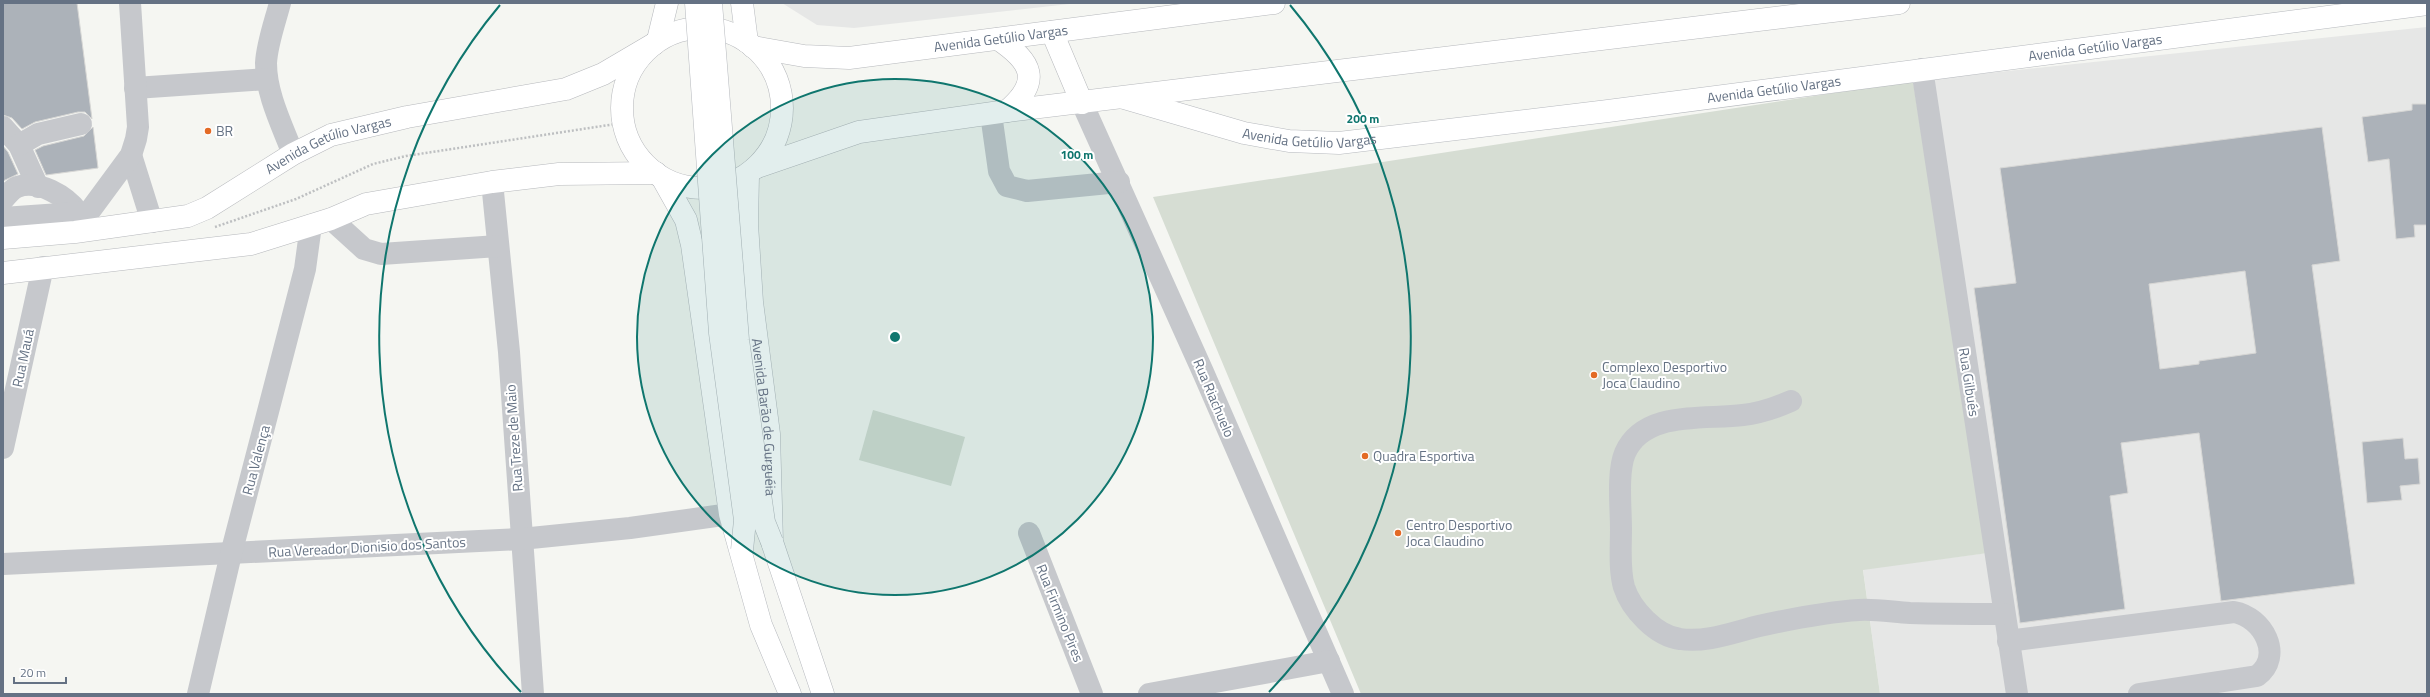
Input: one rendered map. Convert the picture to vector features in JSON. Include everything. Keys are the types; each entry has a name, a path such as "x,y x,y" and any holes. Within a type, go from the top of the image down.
{"main road":[{"path":"667,3 656,42 637,60 624,85 621,100 624,131 638,158 659,176 686,220 692,245 730,514 742,550 761,625 790,694"},
{"path":"696,3 720,333 745,520 742,550"},
{"path":"711,3 738,340 764,522 772,542"},
{"path":"742,3 750,44 771,67 781,92 782,118 775,143 752,171"},
{"name":"Avenida Getúlio Vargas","path":"3,238 87,218 152,222 182,218 207,208 293,154 331,135 360,127 566,89 603,74 656,42 680,31 703,28 726,32 750,44 804,56 850,58 1274,3"},
{"name":"Avenida Getúlio Vargas","path":"3,273 251,244 321,222 350,209 388,199 492,182 559,174 659,176 676,185 706,189 728,184 752,171 859,132 999,113 1899,3"},
{"name":"Avenida Getúlio Vargas","path":"1124,98 1244,133 1288,141 1339,143 1608,111 2427,4"},
{"path":"1052,32 1082,103"},
{"path":"998,39 1020,54 1024,61 1028,75 1025,93 999,113"},
{"name":"Avenida Barão de Gurguéia","path":"752,171 747,224 752,302 769,434 772,542 823,694"}],"street":[{"path":"87,218 131,155 138,127 130,3"},
{"path":"280,3 266,61 267,79 270,93 293,154"},
{"name":"Rua Gilbués","path":"1922,69 2017,694"},
{"path":"135,88 267,79"},
{"name":"Rua Riachuelo","path":"1082,103 1119,182 1329,661 1342,694"},
{"path":"999,113 999,171 1007,186 1027,191 1119,182"},
{"path":"19,145 38,134 81,124"},
{"path":"3,128 19,145 38,187"},
{"path":"131,155 152,222"},
{"name":"Rua Treze de Maio","path":"492,182 509,352 532,694"},
{"path":"3,200 16,187 26,185 38,187 58,194 72,204 87,218"},
{"path":"3,218 87,218"},
{"path":"321,222 364,249 381,254 498,246"},
{"name":"Rua Valença","path":"198,694 231,554 305,269 321,222"},
{"name":"Rua Mauá","path":"3,448 43,268"},
{"path":"1791,401 1770,410 1745,415 1662,422 1641,432 1625,453 1622,465 1621,495 1622,571 1624,586 1630,602 1647,621 1666,634 1679,639 1697,640 1774,623 1860,610 1914,613 2004,614"},
{"name":"Rua Vereador Dionisio dos Santos","path":"3,564 521,539 630,528 730,514"},
{"name":"Rua Firmino Pires","path":"1029,533 1092,694"},
{"path":"2008,641 2234,612 2244,614 2252,619 2260,625 2265,633 2269,662 2263,672 2257,676 2139,694"},
{"path":"1149,694 1329,661"}],"path":[{"path":"208,229 296,199 373,164 406,156 622,123"}],"shaded area":[{"path":"782,3 1078,3 854,28 817,25"},
{"path":"2427,27 2427,694 1880,694 1863,569 1987,553 1913,81"},
{"name":"Complexo Desportivo Joca Claudino","path":"1913,81 1988,553 1863,570 1880,694 1361,694 1153,197"},
{"path":"873,410 965,437 951,486 859,460"}],"building":[{"path":"3,3 77,3 92,119 85,112 78,112 35,122 22,129 12,118 3,115"},
{"path":"2412,104 2427,104 2427,225 2414,225 2415,237 2396,239 2389,159 2368,162 2362,117 2412,110"},
{"path":"93,127 98,168 46,175 35,150 43,146 84,136"},
{"path":"2322,127 2340,261 2312,265 2355,584 2221,601 2199,433 2121,443 2128,493 2110,496 2125,609 2020,623 1974,288 2016,283 2000,168","holes":["2245,271 2256,353 2199,361 2199,364 2160,369 2149,284"]},
{"path":"3,146 8,152 18,174 3,181"},
{"path":"2403,438 2405,459 2418,458 2420,484 2400,486 2402,500 2367,503 2362,442"}],"place":[{"name":"BR","path":"208,131"},
{"name":"Complexo Desportivo Joca Claudino","path":"1594,375"},
{"name":"Quadra Esportiva","path":"1365,456"},
{"name":"Centro Desportivo Joca Claudino","path":"1398,533"}]}
